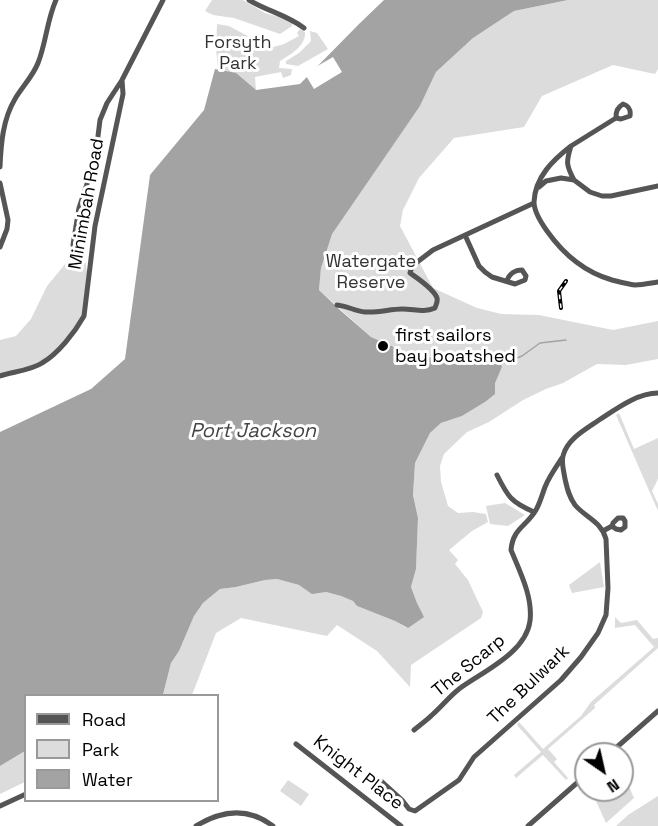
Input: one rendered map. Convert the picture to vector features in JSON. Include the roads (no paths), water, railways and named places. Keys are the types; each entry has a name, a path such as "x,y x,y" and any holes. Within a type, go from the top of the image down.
{"street":[{"path":"0,167 5,120 13,103 37,67 48,20 56,0"},
{"name":"Minimbah Road","path":"0,375 41,364 61,348 84,316 95,226 123,93 122,80 163,0"},
{"path":"249,0 260,7 289,18 304,28"},
{"path":"73,245 79,208 95,160 100,120 107,103 122,80"},
{"path":"616,118 554,159 544,172 534,203 538,216 551,237 563,252 580,266 600,276 623,283 636,285 658,282"},
{"path":"571,146 567,160 569,170 574,180 590,192 602,196 622,195 658,186"},
{"path":"537,188 552,179 574,180"},
{"path":"0,183 8,220 0,247"},
{"path":"338,305 363,312 401,309 424,312 435,308 437,298 426,285 410,273 412,266 433,250 534,203"},
{"path":"465,235 479,266 492,277 507,281"},
{"path":"612,526 603,531 570,497 562,456 569,444 580,433 611,412 633,400 651,393 658,393"},
{"name":"The Scarp","path":"414,730 457,691 512,652 524,640 530,622 530,608 528,594 511,550 512,543 514,536 534,512 562,456"},
{"path":"497,475 507,495 517,505 534,512"},
{"name":"The Bulwark","path":"380,780 409,809 416,811 459,780 474,757 561,680 598,633 606,615 608,588 606,539 603,531"},
{"path":"623,742 658,711"},
{"name":"Knight Place","path":"296,744 401,826"},
{"path":"528,826 574,786"},
{"path":"0,806 24,795"},
{"path":"196,826 218,816 232,813 248,813 261,817 273,826"}],"water":[{"name":"Port Jackson","path":"384,0 568,0 514,11 473,38 436,72 420,106 332,234 321,268 319,290 371,337 406,355 427,358 435,356 455,364 471,357 483,361 494,360 500,362 502,367 495,383 495,394 462,416 441,423 430,433 415,463 413,495 418,518 416,569 411,587 424,617 408,628 357,606 353,601 341,596 326,592 312,594 299,585 277,579 220,589 203,603 194,616 179,651 171,663 163,694 24,694 24,752 0,766 0,432 91,389 125,359 150,175 204,110 215,69 236,73 256,90 300,84"}],"waterway":[{"path":"501,364 522,356 540,343 566,340"}],"railway":[{"path":"561,308 559,291 566,281"}],"place":[{"name":"first sailors bay boatshed","path":"383,346"}],"park label":[{"name":"Forsyth Park","path":"238,53"},
{"name":"Watergate Reserve","path":"371,272"}]}
